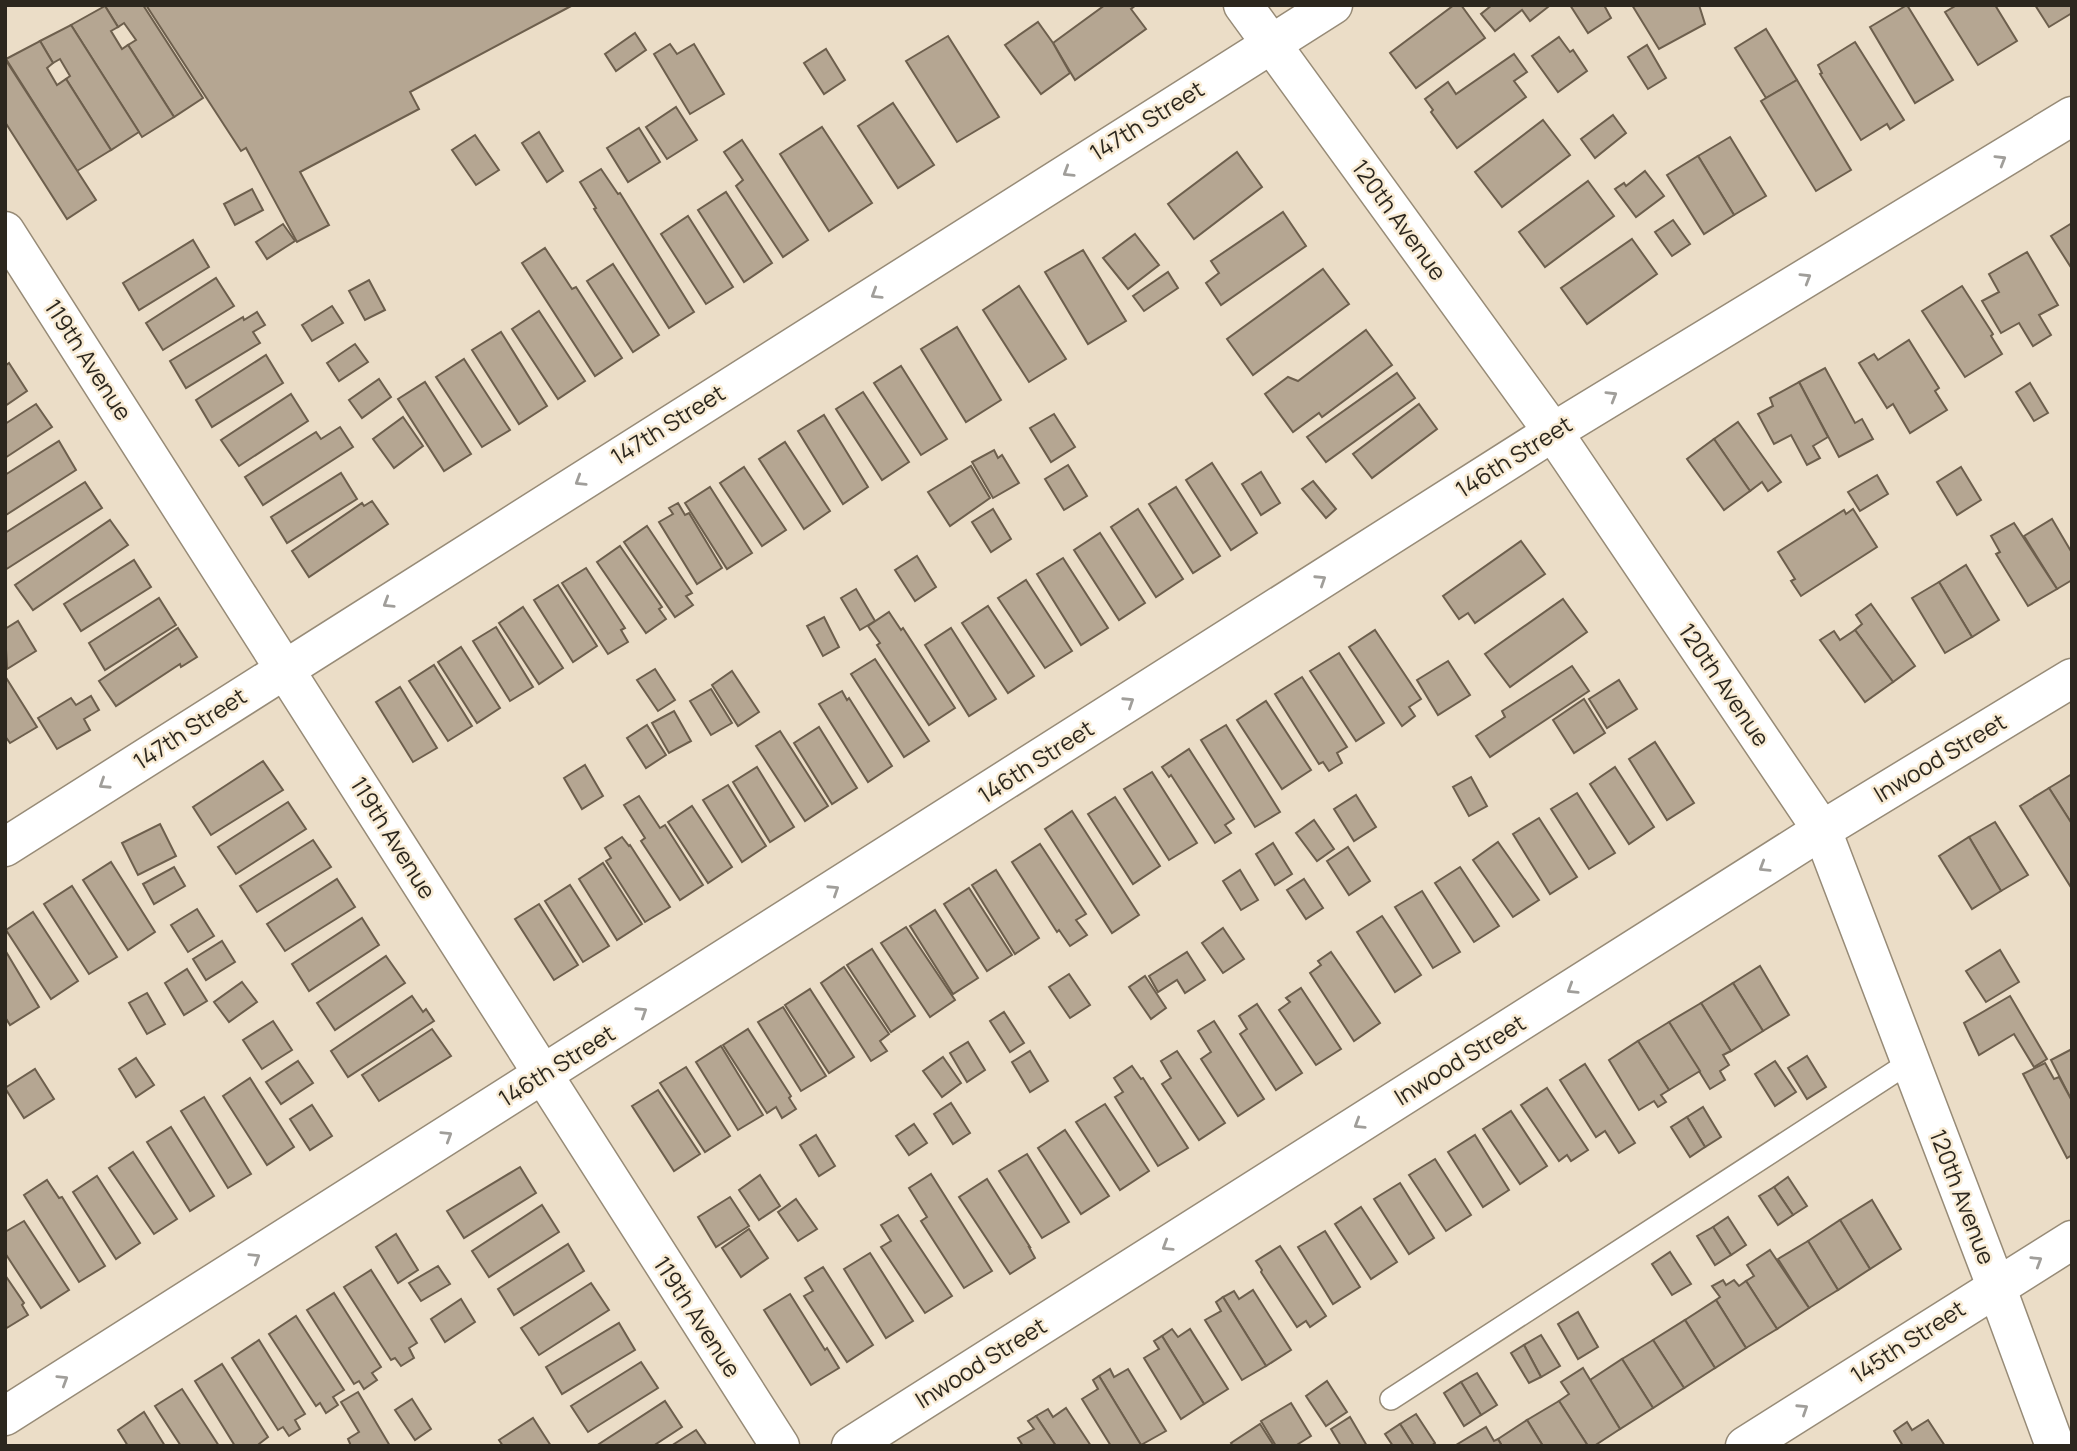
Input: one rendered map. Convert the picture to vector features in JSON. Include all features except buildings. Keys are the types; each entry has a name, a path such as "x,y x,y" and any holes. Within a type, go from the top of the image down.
{"street":[{"name":"120th Avenue","path":"1243,5 1553,432 1822,830 1996,1286 2054,1446"},
{"name":"147th Street","path":"5,847 1333,5"},
{"name":"146th Street","path":"5,1416 1553,432 2072,117"},
{"name":"119th Avenue","path":"5,231 780,1446"},
{"name":"Inwood Street","path":"851,1446 1822,830 2072,678"},
{"name":"145th Street","path":"1745,1446 2072,1240"}],"lane":[{"path":"1391,1399 1910,1062"}]}
